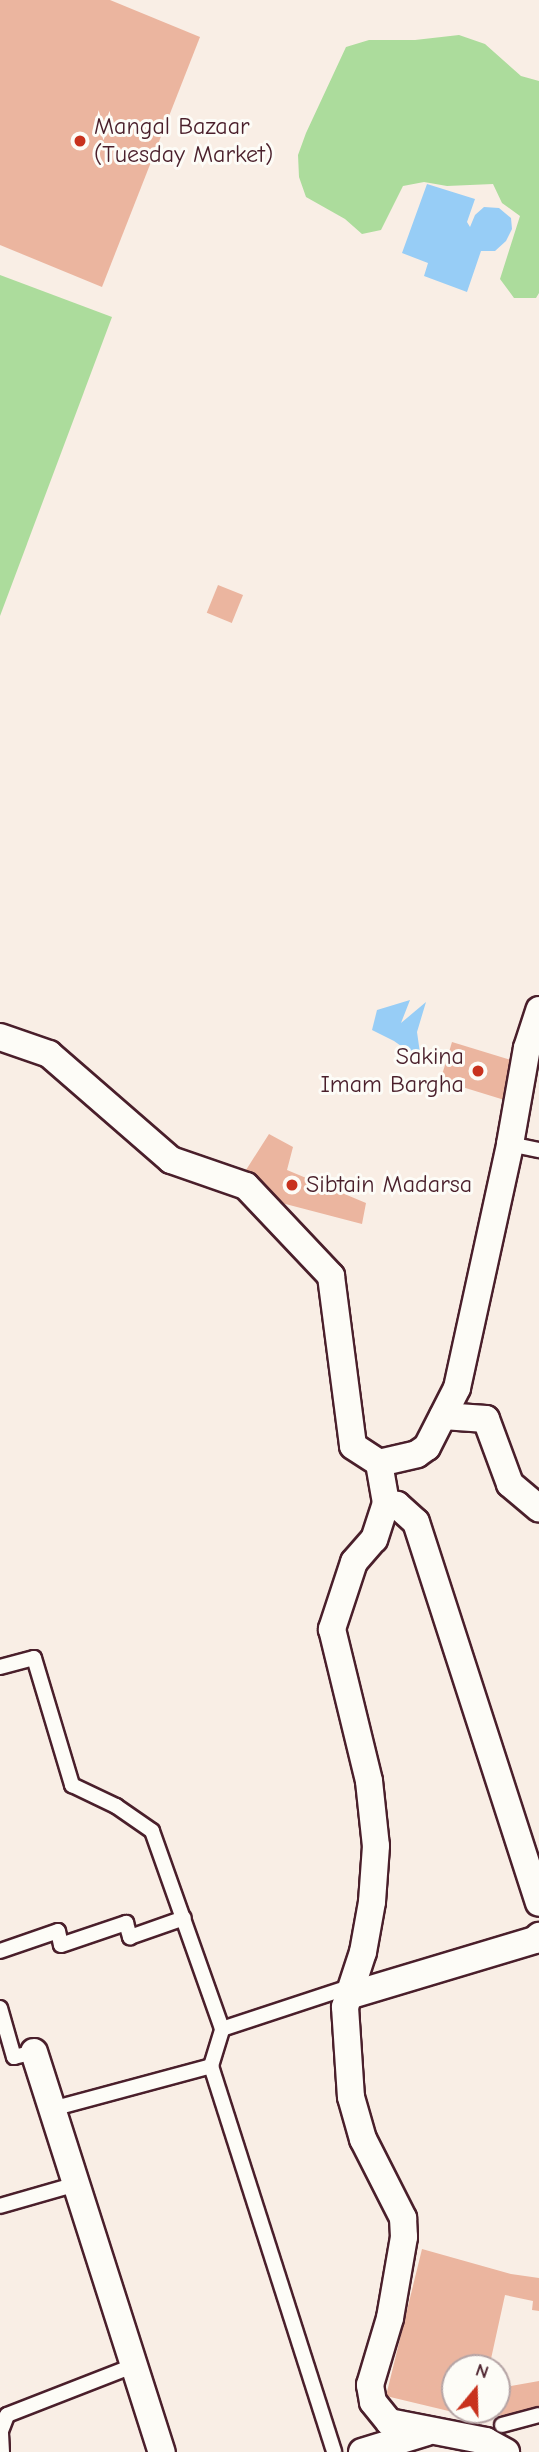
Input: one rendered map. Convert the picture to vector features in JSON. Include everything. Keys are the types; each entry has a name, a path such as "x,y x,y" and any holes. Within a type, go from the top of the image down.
{"street":[{"path":"0,1037 49,1054 171,1160 246,1186 331,1276 353,1446 379,1463 416,1454 427,1447 457,1388 510,1144 527,1048 539,1010"},
{"path":"443,1416 486,1419 510,1484 539,1508"},
{"path":"379,1463 386,1503 374,1539 354,1562 334,1613 332,1629 369,1781 376,1846 372,1902 363,1952 345,2007 345,2039 351,2097 363,2139 403,2218 404,2237 390,2318 370,2385 373,2402 389,2422 486,2441 506,2452"},
{"path":"386,1503 397,1505 416,1522 539,1903"},
{"path":"350,1991 535,1940 539,1936"},
{"path":"34,2052 162,2452"},
{"path":"362,2452 428,2431"}],"lane":[{"path":"510,1144 539,1150"},
{"path":"0,1667 34,1658 72,1785 116,1805 152,1831 222,2029 211,2066 334,2452"},
{"path":"0,1951 58,1931 61,1945 126,1923 130,1937 184,1918"},
{"path":"222,2029 350,1991"},
{"path":"0,2008 14,2057 34,2052"},
{"path":"52,2109 211,2066"},
{"path":"0,2206 76,2184"},
{"path":"2,2452 1,2431 7,2415 135,2365"},
{"path":"502,2425 539,2415"}],"green space":[{"path":"459,35 485,44 521,76 539,81 539,293 536,298 514,298 500,279 520,216 502,203 493,184 447,186 424,182 403,186 381,230 362,234 345,219 306,197 299,177 298,155 346,47 369,40 415,40"},
{"path":"0,275 112,317 0,616"}],"water":[{"path":"427,184 475,199 467,222 470,227 475,215 484,207 499,208 511,218 512,229 506,241 495,251 481,251 467,292 424,276 428,263 402,253"},
{"path":"410,1000 401,1023 426,1002 417,1032 421,1060 394,1041 372,1030 377,1010"}],"building":[{"name":"Mangal Bazaar (Tuesday Market)","path":"0,0 110,0 200,37 102,287 0,245"},
{"path":"218,585 243,595 232,623 207,613"},
{"name":"Sakina Imam Bargha","path":"452,1042 517,1062 505,1100 440,1080"},
{"name":"Sibtain Madarsa","path":"269,1134 293,1147 287,1170 366,1203 362,1224 274,1201 246,1170"},
{"path":"422,2249 511,2274 539,2278 539,2311 532,2310 533,2301 505,2295 492,2354 441,2354 441,2409 386,2396"},
{"path":"539,2381 539,2408 511,2413 511,2386"}],"place":[{"name":"Mangal Bazaar (Tuesday Market)","path":"80,141"},
{"name":"Sakina Imam Bargha","path":"478,1071"},
{"name":"Sibtain Madarsa","path":"292,1185"}]}
